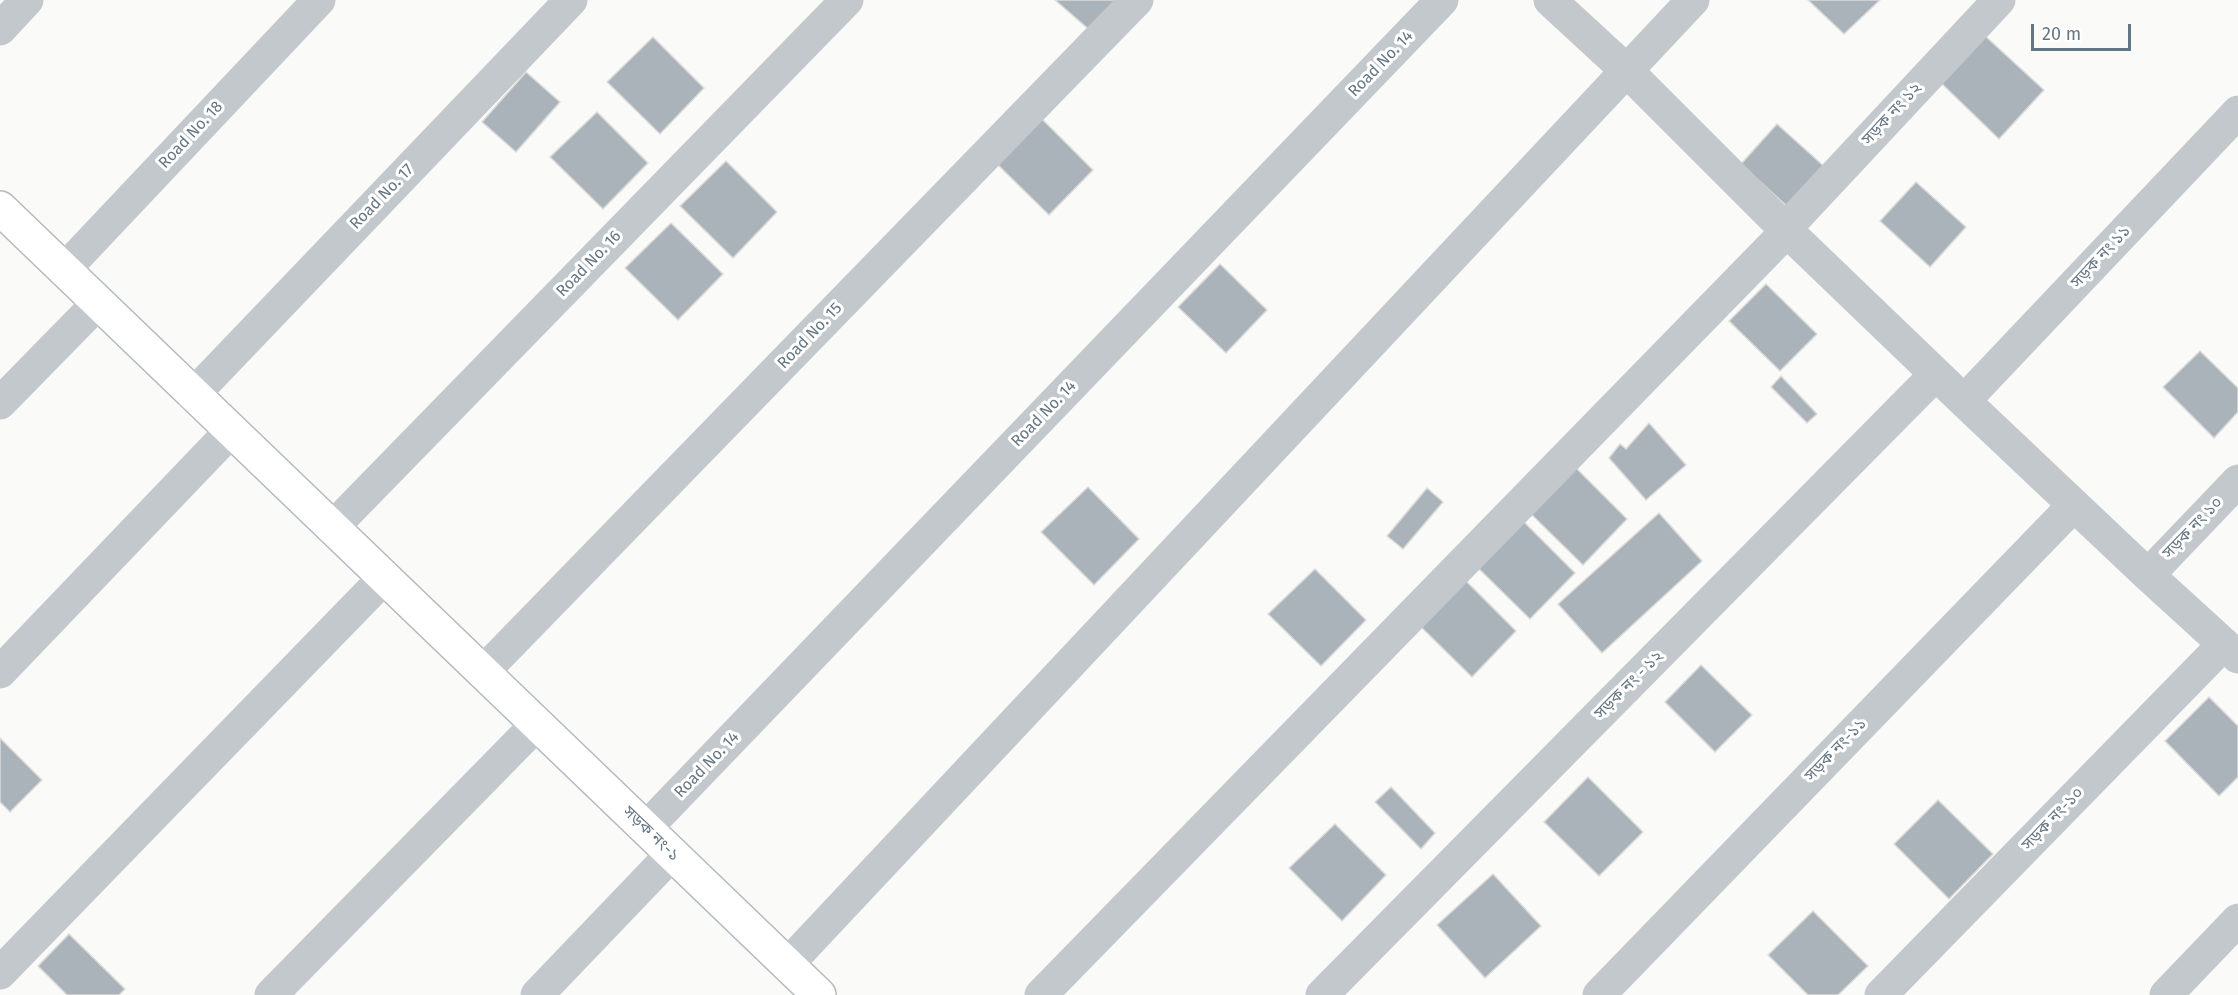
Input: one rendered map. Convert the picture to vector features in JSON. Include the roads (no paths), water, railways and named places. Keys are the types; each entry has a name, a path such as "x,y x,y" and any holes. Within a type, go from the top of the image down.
{"street":[{"path":"0,29 27,0"},
{"name":"Road No. 18","path":"64,270 318,0"},
{"name":"Road No. 17","path":"193,395 571,0"},
{"name":"Road No. 16","path":"332,528 847,0"},
{"name":"Road No. 15","path":"483,672 1137,0"},
{"name":"Road No. 14","path":"646,828 1442,0"},
{"path":"1550,0 1627,71 1786,230 1964,401 2231,651"},
{"path":"787,965 1694,0"},
{"name":"সড়ক নং ১২","path":"1041,995 1786,230 2000,0"},
{"name":"সড়ক নং ১১","path":"1964,401 2238,112"},
{"name":"সড়ক নং-১","path":"0,208 819,995"},
{"path":"0,402 98,303"},
{"name":"সড়ক নং - ১২","path":"1322,995 1936,374"},
{"path":"0,672 231,431"},
{"name":"সড়ক নং ১০","path":"2148,575 2238,481"},
{"name":"সড়ক নং-১১","path":"1599,995 2074,505"},
{"path":"0,973 384,578"},
{"name":"সড়ক নং-১০","path":"1881,995 2231,651"},
{"path":"271,995 537,724"},
{"path":"537,995 672,855"},
{"path":"2166,995 2238,920"}]}
